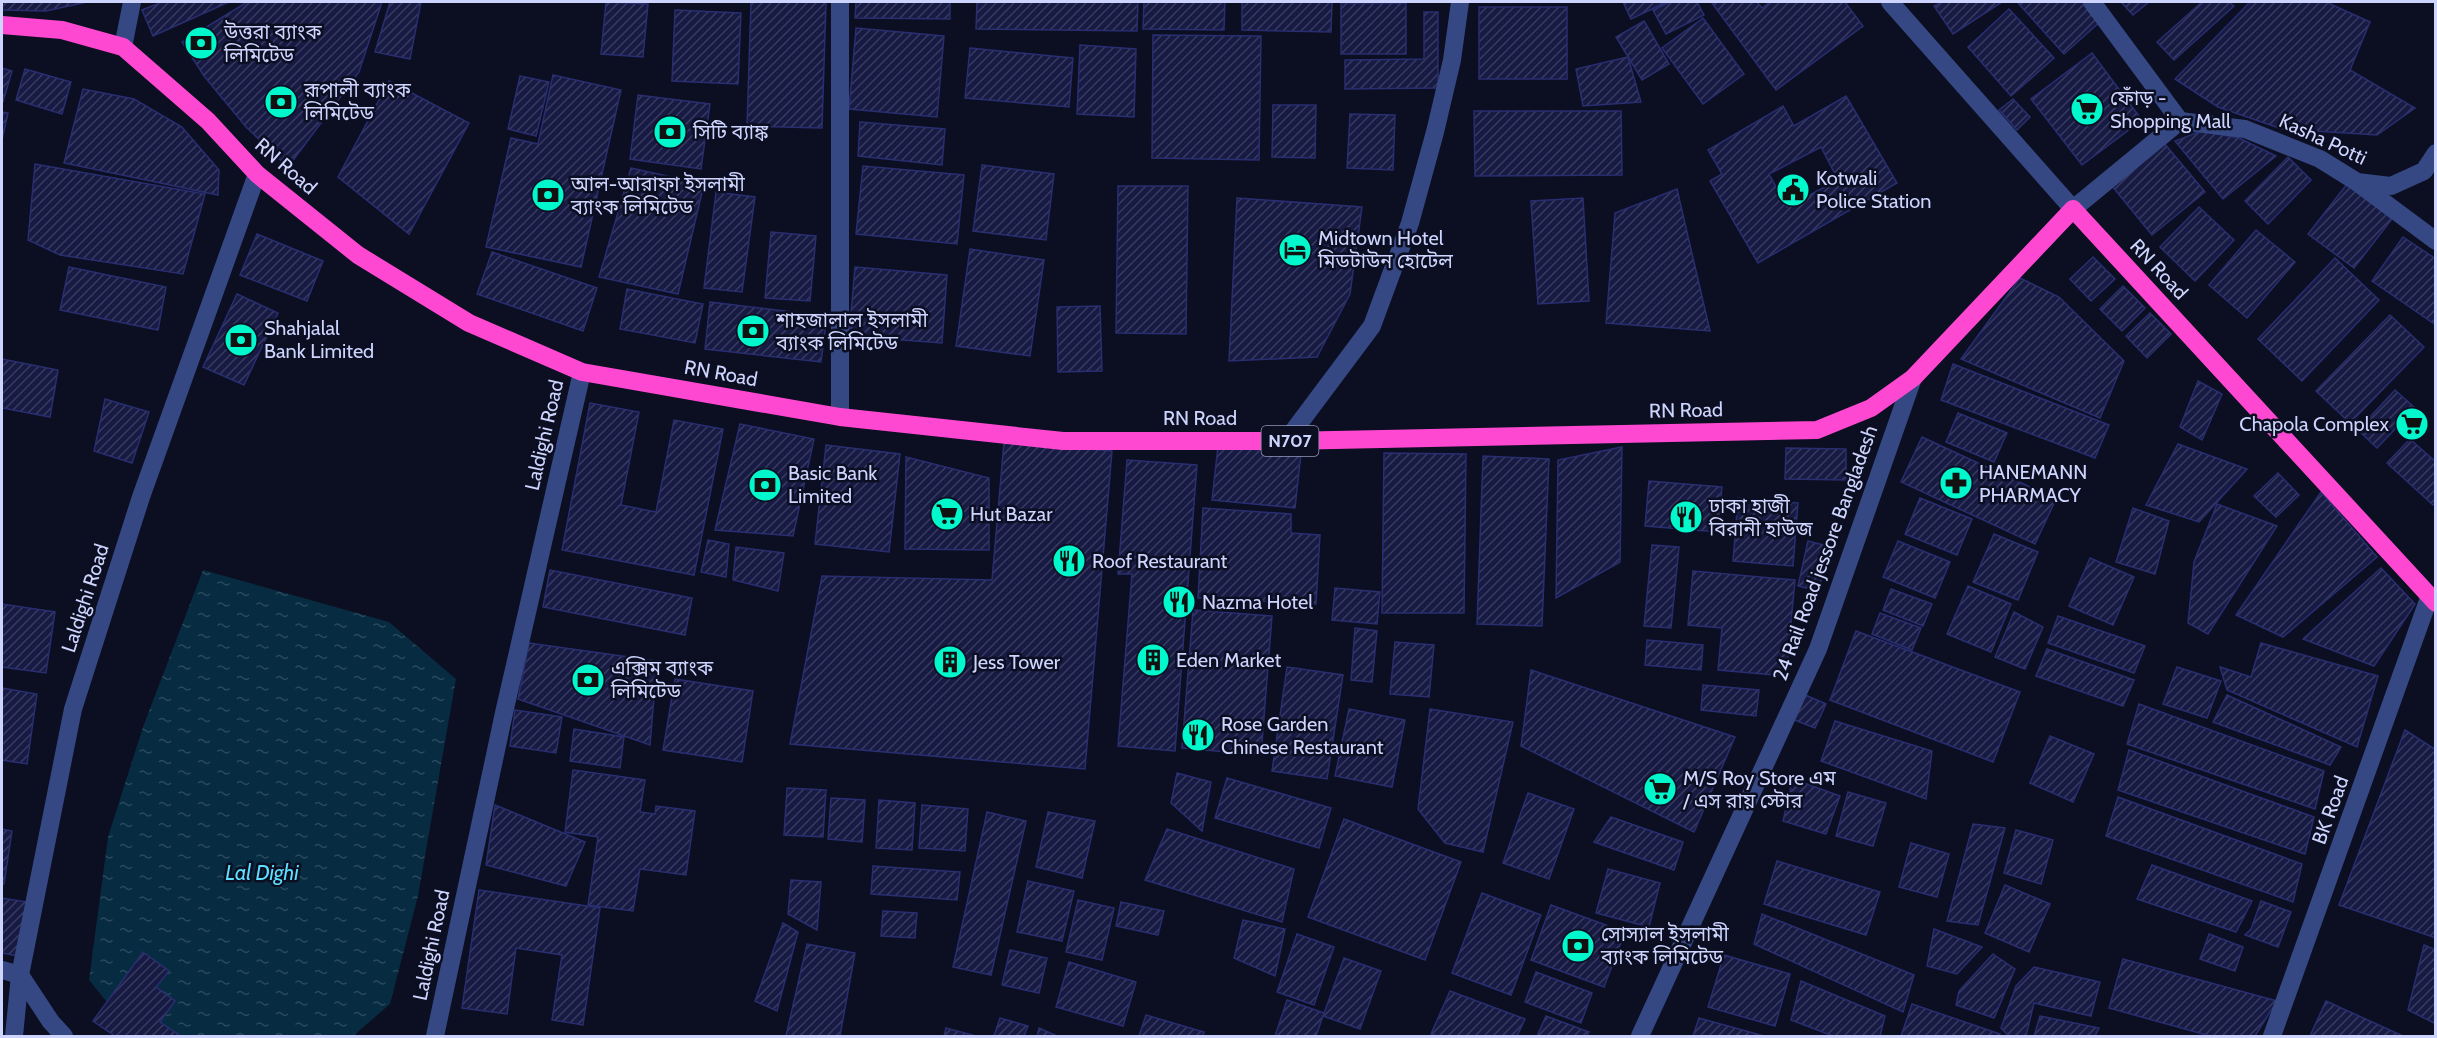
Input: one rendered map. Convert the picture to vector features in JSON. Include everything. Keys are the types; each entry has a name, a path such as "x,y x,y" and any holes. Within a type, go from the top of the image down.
{"highway":[{"name":"RN Road","path":"2,25 62,30 123,47 208,121 257,174 358,255 459,317 582,372 840,417 1063,441 1286,441 1816,430 1871,408 1913,378 2073,209 2432,600"}],"street":[{"path":"123,47 132,2"},
{"path":"840,2 840,417"},
{"path":"1286,441 1372,326 1410,223 1435,132 1452,60 1460,2"},
{"path":"1890,2 2073,209 2180,121 2092,2"},
{"name":"Kasha Potti","path":"2180,121 2245,129 2320,159 2357,182 2391,186 2424,171 2436,153"},
{"name":"Laldighi Road","path":"14,1036 20,975 73,710 141,497 257,174"},
{"path":"2357,182 2436,241"},
{"name":"Laldighi Road","path":"435,1036 504,713 582,372"},
{"name":"24 Rail Road jessore Bangladesh","path":"1640,1036 1818,649 1913,378"},
{"name":"BK Road","path":"2272,1036 2432,600"},
{"path":"2,970 20,975 51,1022 64,1036"}],"water":[{"name":"Lal Dighi","path":"203,570 389,622 456,679 418,896 390,1004 353,1036 144,1036 128,1028 89,980 108,837 143,727"}],"building":[{"path":"2,2 87,2 46,11 2,10"},
{"path":"162,2 229,2 153,36 142,10"},
{"name":"রূপালী ব্যাংক লিমিটেড","path":"247,2 382,2 359,72 288,167 246,127 204,76 182,42"},
{"path":"390,2 421,2 410,59 375,52"},
{"path":"606,2 648,4 643,57 601,54"},
{"path":"751,2 826,2 822,128 747,126"},
{"path":"856,2 950,2 950,19 855,18"},
{"path":"977,2 1138,2 1137,31 976,29"},
{"path":"1144,2 1225,2 1224,30 1143,29"},
{"path":"1242,2 1332,2 1331,32 1242,30"},
{"path":"1623,2 1667,2 1631,19"},
{"path":"1670,2 1697,2 1704,15 1666,34 1653,10"},
{"path":"1757,2 1762,8 1770,2 1845,2 1863,26 1776,90 1712,3"},
{"path":"1942,2 2002,2 1953,34 1934,6"},
{"path":"2083,2 2101,21 2064,54 2018,3"},
{"path":"2121,2 2149,2 2133,15"},
{"path":"2202,2 2229,2 2234,6 2174,60 2157,42"},
{"path":"2250,2 2326,2 2370,22 2350,70 2415,108 2377,135 2282,129 2218,107 2175,79"},
{"path":"1341,3 1406,3 1406,54 1341,54"},
{"path":"1479,7 1567,7 1567,79 1479,79"},
{"path":"2009,9 2054,58 2011,96 1968,47"},
{"path":"675,10 741,13 738,84 672,81"},
{"path":"1424,12 1438,12 1438,88 1345,89 1345,60 1424,59"},
{"path":"1703,18 1744,74 1703,104 1662,48"},
{"path":"1644,21 1669,64 1642,80 1616,37"},
{"path":"856,28 944,36 937,117 849,109"},
{"path":"1153,35 1261,36 1259,160 1152,158"},
{"path":"1080,45 1136,49 1134,117 1077,114"},
{"path":"970,48 1073,58 1069,107 965,98"},
{"name":"ফোঁড় - Shopping Mall","path":"2092,53 2142,120 2082,165 2031,99"},
{"path":"1628,57 1641,102 1583,106 1576,69"},
{"path":"2,68 12,71 3,102 2,102"},
{"path":"25,69 71,82 62,114 16,100"},
{"name":"আল-আরাফা ইসলামী ব্যাংক লিমিটেড","path":"553,75 621,90 581,267 486,247 511,138 538,144"},
{"path":"520,76 549,82 536,136 508,129"},
{"path":"389,81 469,123 409,234 338,177"},
{"path":"83,89 134,99 182,127 219,170 218,195 64,163"},
{"name":"সিটি ব্যাঙ্ক","path":"638,95 710,104 701,169 630,159"},
{"path":"1846,96 1897,183 1758,263 1710,181 1722,174 1708,150 1783,106 1794,126","holes":["1821,147 1838,180 1787,207 1769,174"]},
{"path":"2013,99 2030,117 2017,130 1999,110"},
{"path":"1273,105 1316,105 1315,158 1272,157"},
{"path":"1474,111 1621,111 1622,175 1475,176"},
{"path":"2,112 8,113 2,140"},
{"path":"1350,114 1395,115 1393,170 1347,168"},
{"path":"860,122 945,129 942,165 858,156"},
{"path":"2201,131 2239,138 2276,156 2223,199 2175,141"},
{"path":"2164,143 2205,192 2152,235 2112,186"},
{"path":"2288,157 2311,180 2268,224 2245,201"},
{"path":"35,164 205,194 183,274 60,255 28,240"},
{"path":"982,165 1054,174 1046,240 973,231"},
{"path":"863,166 964,175 957,244 856,234"},
{"path":"631,168 704,184 678,294 599,277"},
{"path":"2347,184 2392,219 2354,268 2308,234"},
{"path":"1118,186 1188,186 1186,334 1116,333"},
{"path":"1677,189 1710,331 1606,323 1615,213"},
{"path":"716,192 755,197 742,292 704,288"},
{"name":"Midtown Hotel মিডটাউন হোটেল","path":"1237,198 1362,207 1350,294 1317,357 1229,361"},
{"path":"1583,198 1589,301 1538,304 1531,201"},
{"path":"2199,207 2234,240 2195,281 2160,247"},
{"path":"2256,230 2295,262 2247,318 2209,285"},
{"path":"771,232 816,236 810,301 765,298"},
{"path":"257,234 323,261 307,301 240,275"},
{"path":"2403,237 2436,259 2436,325 2372,281"},
{"path":"970,249 1044,260 1030,356 956,346"},
{"path":"492,252 597,288 583,331 477,294"},
{"path":"2093,257 2115,279 2091,301 2070,279"},
{"path":"2335,258 2379,300 2302,381 2258,339"},
{"path":"69,267 166,287 158,330 60,310"},
{"path":"855,267 947,275 942,343 849,336"},
{"path":"2020,278 2059,297 2124,361 2100,418 1961,359"},
{"path":"2123,286 2145,308 2122,331 2100,309"},
{"path":"627,289 703,304 695,343 620,329"},
{"name":"Shahjalal Bank Limited","path":"237,294 278,313 244,385 203,367"},
{"path":"710,302 827,316 821,362 705,349"},
{"path":"1100,306 1102,371 1058,372 1057,307"},
{"path":"2150,313 2171,334 2147,358 2126,336"},
{"path":"2390,315 2424,347 2350,423 2316,391"},
{"path":"2,359 58,370 50,417 2,408"},
{"path":"1953,364 2109,425 2095,458 1941,400"},
{"path":"2198,381 2222,394 2202,440 2180,427"},
{"path":"2395,390 2415,408 2377,448 2358,430"},
{"path":"105,399 149,412 132,463 94,451"},
{"path":"590,403 639,412 621,505 656,512 674,420 723,429 694,575 562,550"},
{"path":"1958,413 2007,433 1994,462 1946,442"},
{"name":"Basic Bank Limited","path":"740,424 814,439 793,536 715,530"},
{"path":"1922,437 2056,499 2035,544 1901,482"},
{"path":"2410,439 2436,462 2436,502 2433,505 2387,463"},
{"name":"Jess Tower","path":"1004,442 1112,451 1085,769 790,744 822,576 992,580"},
{"path":"2178,444 2247,469 2199,522 2146,505"},
{"path":"826,445 900,454 889,552 815,544"},
{"path":"1218,446 1301,454 1295,508 1212,500"},
{"path":"1622,447 1620,562 1556,598 1558,460"},
{"path":"1786,448 1846,449 1846,480 1785,479"},
{"path":"1384,453 1466,454 1464,613 1382,613"},
{"path":"1483,456 1549,459 1542,626 1477,624"},
{"name":"Hut Bazar","path":"906,457 989,478 989,550 905,549"},
{"name":"Eden Market","path":"1127,460 1197,465 1175,751 1118,746 1132,574 1118,574"},
{"path":"2278,473 2299,495 2276,517 2254,496"},
{"path":"1649,481 1722,487 1718,532 1645,526"},
{"path":"2321,492 2377,557 2283,637 2236,615"},
{"path":"1738,498 1798,503 1793,566 1733,561"},
{"path":"1920,498 1972,519 1957,555 1905,534"},
{"path":"2217,504 2277,526 2208,634 2188,623 2194,562"},
{"path":"1203,508 1291,514 1291,533 1320,535 1316,604 1198,598"},
{"path":"2133,508 2169,521 2155,574 2116,562"},
{"path":"1994,534 2038,552 2018,600 1973,582"},
{"path":"708,540 729,544 726,577 701,572"},
{"path":"1808,541 1828,546 1819,591 1798,586"},
{"path":"1898,541 1950,562 1935,598 1883,577"},
{"path":"1652,545 1679,547 1671,628 1644,626"},
{"path":"736,547 784,553 778,591 733,580"},
{"path":"2090,558 2134,577 2113,625 2069,606"},
{"path":"2381,568 2415,604 2374,666 2303,639"},
{"path":"550,570 692,598 685,635 543,607"},
{"path":"1693,571 1795,580 1786,676 1718,670 1722,628 1688,625"},
{"path":"1968,586 2011,604 1991,652 1947,634"},
{"path":"1335,588 1380,592 1377,624 1332,620"},
{"path":"1891,589 1932,604 1923,626 1883,610"},
{"path":"2,604 55,612 46,673 2,667"},
{"path":"1193,610 1272,616 1261,755 1182,748"},
{"path":"2014,612 2043,627 2025,669 1995,657"},
{"path":"1880,613 1921,628 1912,650 1872,634"},
{"path":"2058,616 2145,646 2134,673 2048,643"},
{"path":"1355,628 1377,631 1372,682 1351,680"},
{"path":"1856,631 2020,692 1993,762 1830,700"},
{"path":"1647,640 1703,645 1701,670 1645,665"},
{"path":"1395,642 1434,645 1429,697 1390,694"},
{"name":"এক্সিম ব্যাংক লিমিটেড","path":"529,643 657,661 650,745 518,699"},
{"path":"2261,643 2378,676 2357,747 2227,690 2220,667 2251,677"},
{"path":"2047,649 2134,680 2123,706 2036,676"},
{"path":"1287,667 1343,675 1327,779 1272,771"},
{"path":"2177,667 2221,681 2207,718 2163,704"},
{"name":"M/S Roy Store এম / এস রায় স্টোর","path":"1531,670 1735,737 1694,832 1521,746"},
{"path":"675,679 753,691 742,762 663,750"},
{"path":"1703,685 1759,690 1756,716 1701,710"},
{"path":"2,688 37,694 27,764 2,760"},
{"path":"1803,694 1826,704 1815,728 1792,719"},
{"path":"2227,695 2341,747 2330,765 2213,722"},
{"path":"2139,704 2324,771 2315,809 2127,744"},
{"path":"1349,709 1405,720 1392,787 1335,776"},
{"path":"1430,709 1513,722 1483,852 1445,843 1418,809"},
{"path":"515,710 562,717 556,753 510,746"},
{"path":"1835,721 1932,751 1926,799 1821,761"},
{"path":"574,729 624,737 620,768 570,761"},
{"path":"2405,730 2436,750 2436,938 2339,905"},
{"path":"2050,736 2094,754 2073,802 2030,783"},
{"path":"2129,750 2314,817 2305,854 2118,790"},
{"path":"573,770 645,780 640,812 655,814 656,806 695,811 686,875 640,869 633,911 588,905 598,837 565,832"},
{"path":"1177,773 1211,782 1202,831 1171,803"},
{"path":"1227,778 1331,808 1319,848 1215,818"},
{"path":"1793,779 1840,796 1826,834 1783,821"},
{"path":"787,788 826,790 823,837 784,835"},
{"path":"1848,792 1886,803 1873,846 1836,836"},
{"path":"1528,793 1574,809 1549,879 1503,863"},
{"path":"2118,797 2302,864 2293,902 2106,836"},
{"path":"831,798 865,800 862,842 828,839"},
{"path":"879,800 915,803 912,850 876,848"},
{"path":"495,805 585,842 566,886 486,865"},
{"path":"922,805 968,809 965,851 919,848"},
{"path":"987,812 1026,821 991,975 953,967"},
{"path":"1048,812 1095,821 1082,878 1036,867"},
{"path":"1611,817 1683,842 1674,870 1594,842"},
{"path":"1344,819 1461,862 1425,960 1308,917"},
{"path":"1973,824 2005,828 1978,925 1947,921"},
{"path":"2,829 12,831 4,884 2,884"},
{"path":"1167,829 1294,869 1282,922 1145,880"},
{"path":"2016,830 2053,840 2041,884 2004,873"},
{"path":"1911,843 1949,854 1937,897 1899,887"},
{"path":"1777,861 1880,892 1866,935 1764,904"},
{"path":"2152,865 2252,901 2236,932 2137,899"},
{"path":"873,866 960,872 957,900 871,894"},
{"path":"1608,869 1660,883 1649,927 1596,913"},
{"path":"791,880 821,882 817,930 788,914"},
{"path":"1028,881 1074,891 1062,941 1017,932"},
{"path":"2005,885 2050,904 2029,952 1985,933"},
{"path":"479,890 600,908 583,1025 552,1020 562,955 516,948 507,1014 462,1008"},
{"path":"1482,893 1541,915 1511,995 1452,973"},
{"path":"2,898 27,902 18,956 2,953"},
{"path":"1078,900 1114,908 1102,960 1066,952"},
{"path":"2261,901 2291,912 2278,947 2245,935 2251,929"},
{"path":"1121,902 1164,911 1158,935 1116,926"},
{"name":"সোস্যাল ইসলামী ব্যাংক লিমিটেড","path":"1551,905 1625,932 1604,987 1531,960"},
{"path":"883,911 917,913 915,938 881,936"},
{"path":"1762,914 1914,975 1903,1012 1754,944"},
{"path":"1243,920 1285,929 1275,976 1234,958"},
{"path":"783,923 798,932 777,1011 755,1001"},
{"path":"1934,929 1982,947 1957,974 1927,966"},
{"path":"1297,934 1334,947 1314,1005 1277,992"},
{"path":"2209,934 2243,947 2235,971 2200,959"},
{"path":"807,944 855,953 840,1036 786,1036"},
{"path":"2424,945 2436,950 2436,1024 2408,1010"},
{"path":"1010,950 1047,958 1039,993 1002,985"},
{"path":"143,952 169,971 156,987 175,1001 160,1022 178,1034 176,1036 115,1036 93,1021"},
{"path":"1993,954 2015,969 1994,1018 1956,1005 1959,991"},
{"path":"1724,955 1790,974 1775,1026 1708,1007"},
{"path":"1344,958 1381,971 1360,1029 1323,1016"},
{"path":"2123,959 2277,1001 2255,1036 2210,1036 2109,1008"},
{"path":"1069,962 1136,982 1123,1026 1056,1007"},
{"path":"2034,967 2100,982 2091,1016 2034,1003 2026,1036 2009,1036 2001,1028 2016,986"},
{"path":"1536,972 1592,993 1581,1023 1525,1002"},
{"path":"1801,981 1885,1016 1880,1036 1833,1036 1791,1020"},
{"path":"1450,991 1525,1019 1517,1036 1438,1036 1431,1034"},
{"path":"1287,1000 1324,1013 1316,1036 1275,1036"},
{"path":"2326,1001 2403,1036 2310,1036"},
{"path":"1912,1004 2000,1034 1999,1036 1901,1036"},
{"path":"1146,1015 1204,1032 1203,1036 1139,1036"},
{"path":"1546,1016 1589,1032 1587,1036 1537,1036"},
{"path":"2040,1016 2099,1028 2095,1036 2034,1036"},
{"path":"1000,1018 1028,1026 1024,1036 994,1036"},
{"path":"1699,1018 1764,1036 1693,1036"},
{"path":"946,1028 976,1036 944,1036"},
{"path":"1039,1028 1057,1036 1037,1036"}],"place":[{"name":"উত্তরা ব্যাংক লিমিটেড","path":"201,43"},
{"name":"রূপালী ব্যাংক লিমিটেড","path":"281,102"},
{"name":"ফোঁড় - Shopping Mall","path":"2087,109"},
{"name":"সিটি ব্যাঙ্ক","path":"670,132"},
{"name":"Kotwali Police Station","path":"1793,190"},
{"name":"আল-আরাফা ইসলামী ব্যাংক লিমিটেড","path":"548,195"},
{"name":"Midtown Hotel মিডটাউন হোটেল","path":"1295,250"},
{"name":"শাহজালাল ইসলামী ব্যাংক লিমিটেড","path":"753,331"},
{"name":"Shahjalal Bank Limited","path":"241,340"},
{"name":"Chapola Complex","path":"2412,424"},
{"name":"HANEMANN PHARMACY","path":"1956,483"},
{"name":"Basic Bank Limited","path":"765,485"},
{"name":"Hut Bazar","path":"947,514"},
{"name":"ঢাকা হাজী বিরানী হাউজ","path":"1686,517"},
{"name":"Roof Restaurant","path":"1069,561"},
{"name":"Nazma Hotel","path":"1179,602"},
{"name":"Eden Market","path":"1153,660"},
{"name":"Jess Tower","path":"950,662"},
{"name":"এক্সিম ব্যাংক লিমিটেড","path":"588,680"},
{"name":"Rose Garden Chinese Restaurant","path":"1198,735"},
{"name":"M/S Roy Store এম / এস রায় স্টোর","path":"1660,789"},
{"name":"সোস্যাল ইসলামী ব্যাংক লিমিটেড","path":"1578,946"}]}
